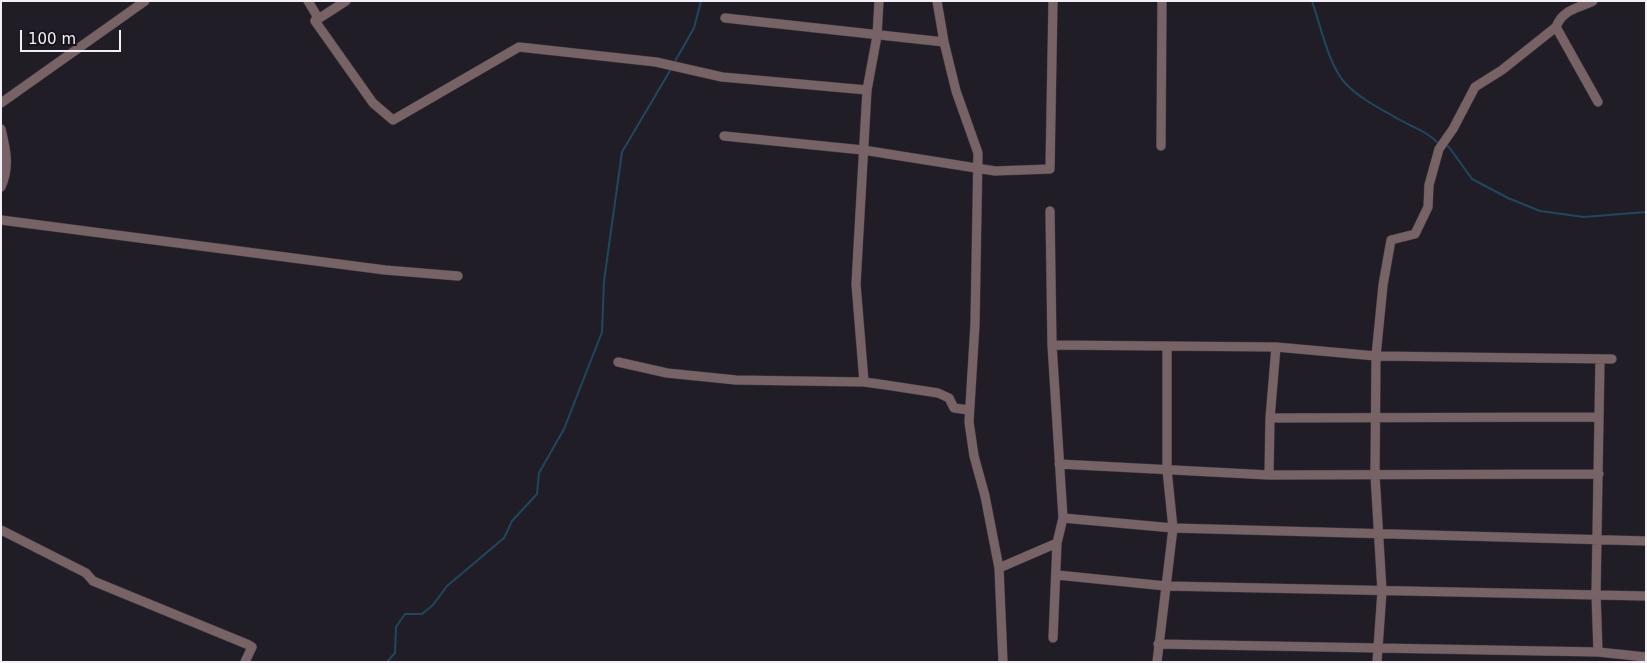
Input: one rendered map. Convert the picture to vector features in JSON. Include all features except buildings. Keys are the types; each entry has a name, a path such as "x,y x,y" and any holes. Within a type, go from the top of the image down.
{"street":[{"path":"1,103 145,1"},
{"path":"308,1 317,16 315,21"},
{"path":"315,21 346,1"},
{"path":"864,382 856,284 867,90 877,36 879,1"},
{"path":"937,1 944,42 956,90 978,153 975,324 969,410 974,456 985,496 999,568 1003,662"},
{"path":"724,136 863,150 995,171 1050,169 1053,1"},
{"path":"1161,146 1162,1"},
{"path":"1377,662 1382,591 1375,475 1376,356 1383,285 1391,240 1416,234 1428,207 1429,186 1439,150 1453,129 1475,87 1502,70 1556,28 1559,18 1567,11 1594,1"},
{"path":"726,18 944,42"},
{"path":"315,21 373,102 393,120 519,47 656,62 722,77 867,90"},
{"path":"1556,28 1598,102"},
{"path":"1,129 7,152 7,173 1,187"},
{"path":"1050,211 1052,345 1063,518 1057,543 1053,638"},
{"path":"1,220 385,270 458,276"},
{"path":"1052,345 1276,347 1376,356 1612,359"},
{"path":"1157,662 1173,528 1166,470 1167,346"},
{"path":"1269,474 1270,418 1276,347"},
{"path":"1598,652 1596,594 1600,358"},
{"path":"618,362 667,373 736,380 864,382 938,393 949,398 954,408 969,410"},
{"path":"1270,418 1599,417"},
{"path":"1059,464 1269,474 1599,474"},
{"path":"1063,518 1173,528 1646,542"},
{"path":"1,530 86,573 93,581 252,647 251,653 245,662"},
{"path":"999,568 1057,543"},
{"path":"1056,575 1166,586 1646,596"},
{"path":"1158,644 1598,652 1646,657"}],"waterway":[{"path":"674,63 694,28 701,1"},
{"path":"1312,1 1334,66 1345,83 1368,101 1423,132 1439,144"},
{"path":"387,662 395,653 396,627 405,614 422,614 433,605 447,586 504,538 512,521 537,494 539,473 564,429 602,332 604,281 622,152 671,69"},
{"path":"1446,146 1449,147 1472,179 1508,198 1540,211 1584,217 1646,212"}]}
